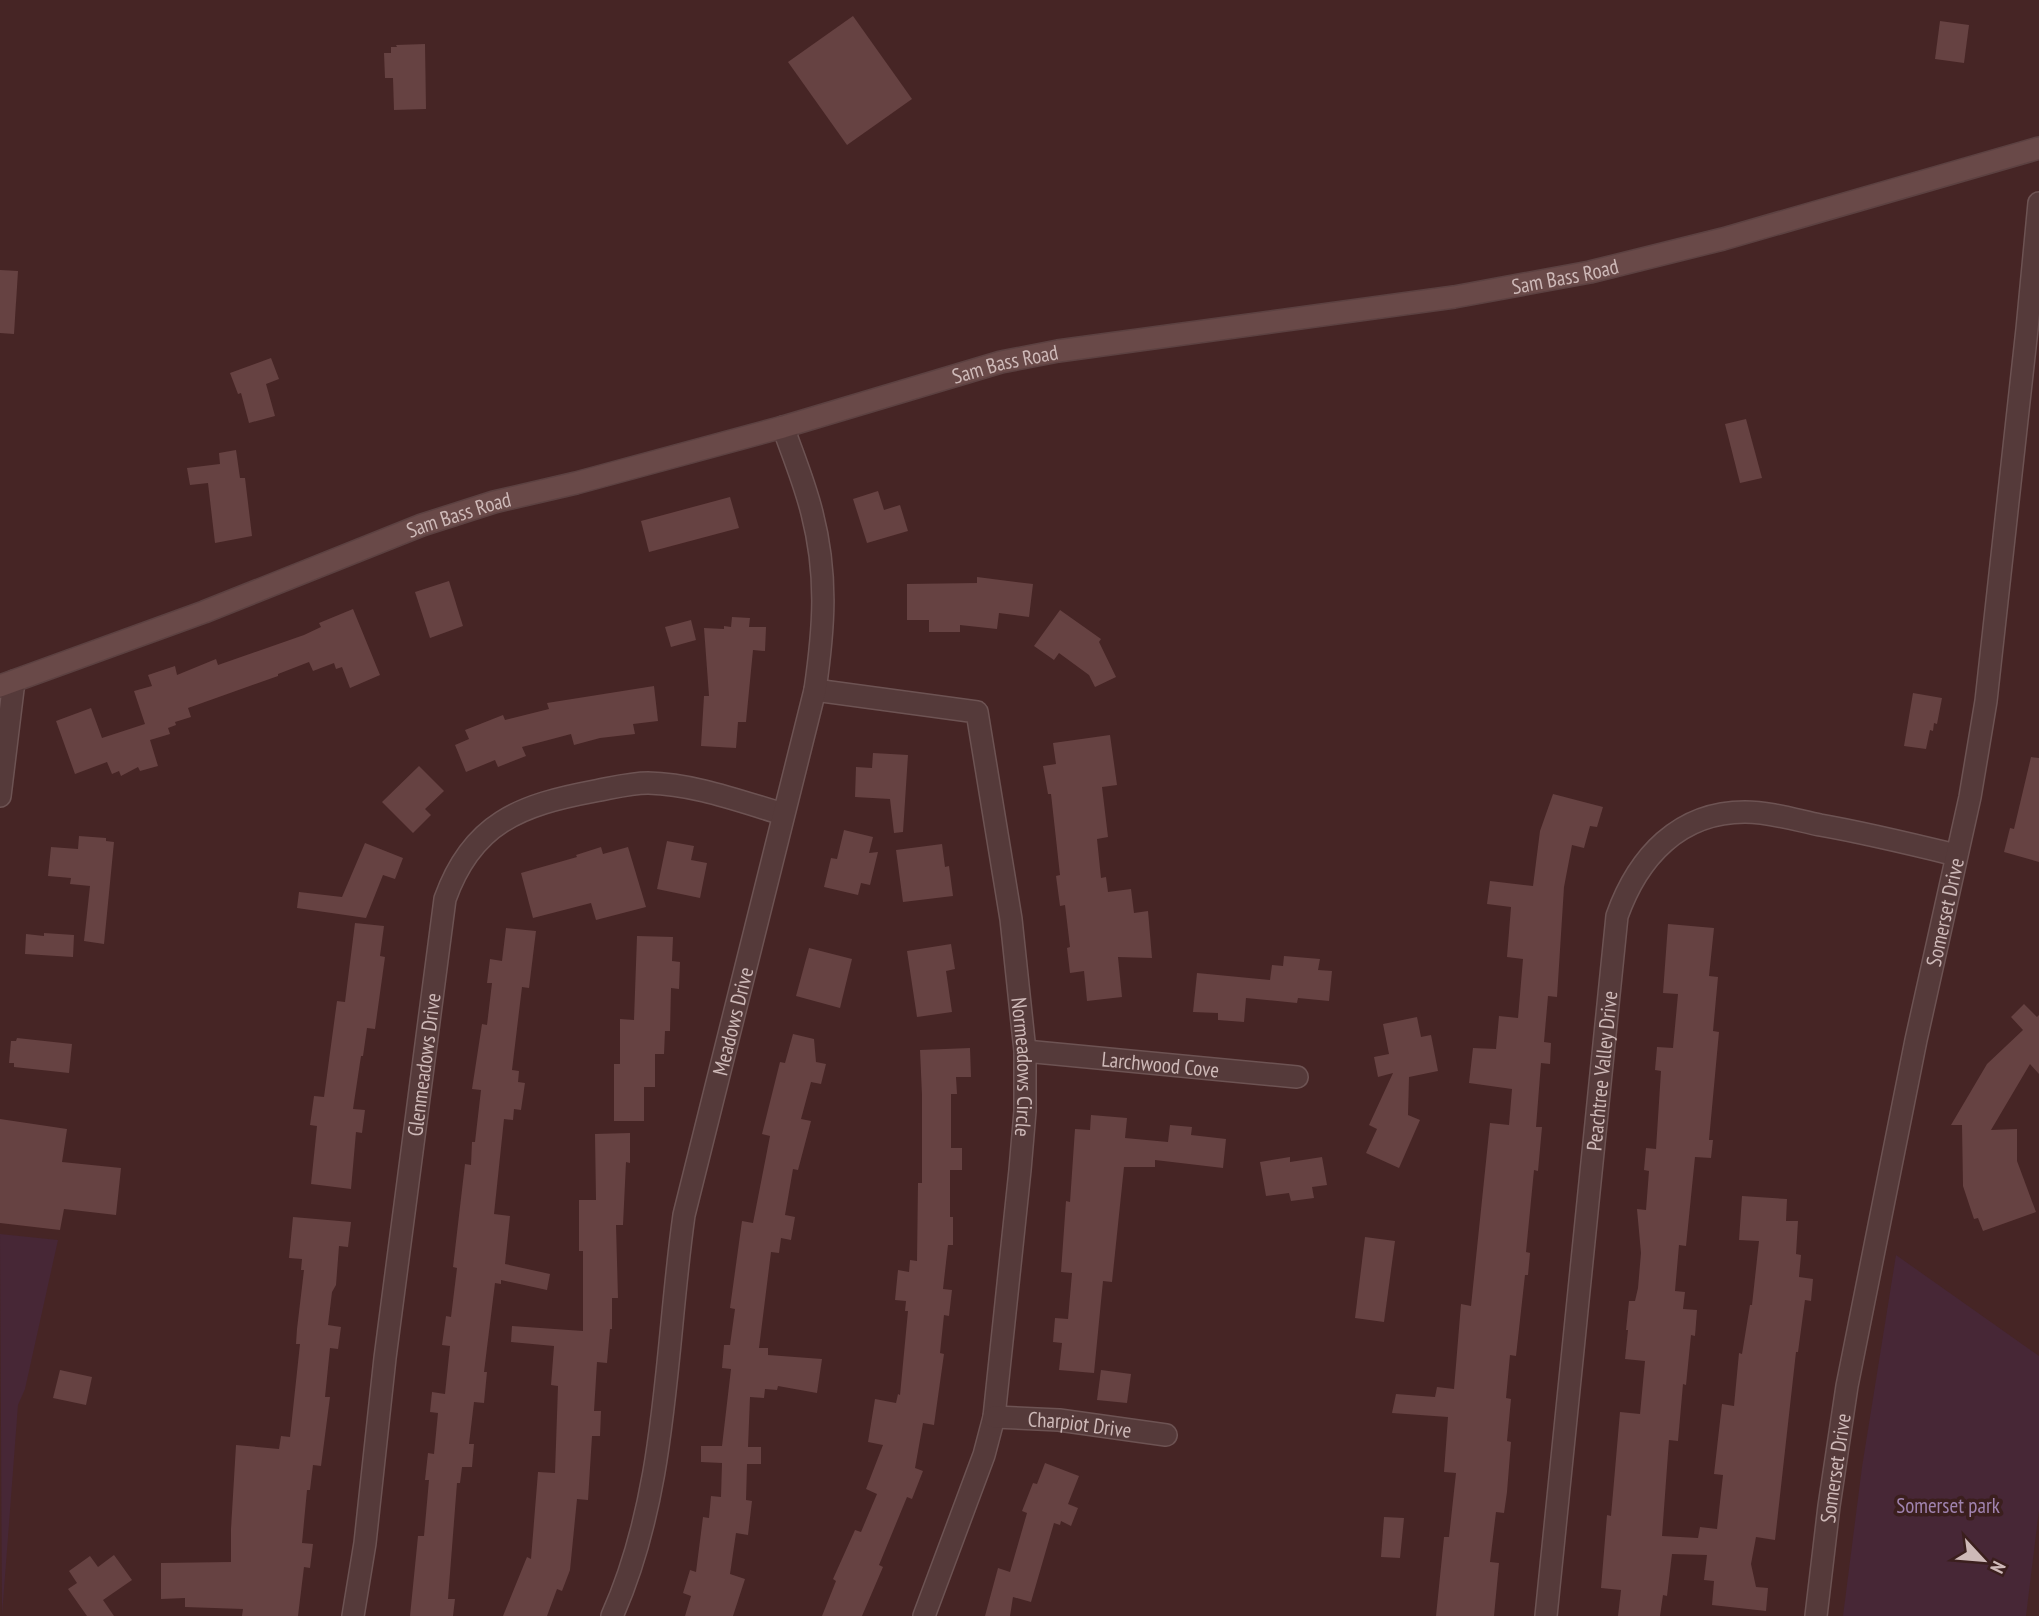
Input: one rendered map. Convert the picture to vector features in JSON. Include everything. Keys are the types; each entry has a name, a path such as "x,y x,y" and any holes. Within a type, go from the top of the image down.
{"main road":[{"name":"Sam Bass Road","path":"7,684 204,612 422,525 494,502 576,483 783,427 1001,362 1058,351 1454,297 1590,272 1723,239 2039,148"}],"street":[{"name":"Somerset Drive","path":"1816,1616 1847,1386 1916,1040 1970,797 1986,702 2039,203"},
{"name":"Meadows Drive","path":"612,1616 634,1560 651,1485 665,1389 675,1275 684,1215 815,690 824,631 820,551 812,512 783,427"},
{"path":"0,796 7,684"},
{"name":"Normeadows Circle","path":"815,690 978,712 1011,919 1025,1051 1025,1111 994,1417 985,1455 924,1616"},
{"name":"Glenmeadows Drive","path":"353,1616 365,1543 385,1358 444,899 461,860 480,838 502,820 528,808 581,794 631,785 647,783 694,788 783,814"},
{"name":"Peachtree Valley Drive","path":"1546,1616 1617,916 1628,891 1640,869 1667,838 1697,822 1723,814 1744,812 1862,832 1956,855"},
{"name":"Larchwood Cove","path":"1025,1051 1297,1077"},
{"name":"Charpiot Drive","path":"994,1417 1059,1420 1166,1434"}],"green space":[{"path":"0,1234 58,1240 25,1389 18,1405 2,1616"},
{"name":"Somerset park","path":"1896,1255 2039,1356 2039,1510 2026,1616 1843,1616 1862,1467"}],"building":[{"path":"853,16 912,99 847,145 788,62"},
{"path":"1940,21 1969,25 1964,63 1935,59"},
{"path":"425,44 426,109 394,110 393,78 385,78 384,53 391,53 391,47 397,47 396,45"},
{"path":"0,270 18,271 14,334 0,333"},
{"path":"271,358 279,379 266,384 275,416 249,423 241,393 238,394 230,373"},
{"path":"1746,419 1762,478 1740,483 1725,424"},
{"path":"236,450 240,478 245,478 252,536 215,543 208,483 190,485 187,468 220,464 219,453"},
{"path":"878,491 884,510 900,505 908,531 867,543 853,499"},
{"path":"730,497 739,528 649,552 641,521"},
{"path":"977,577 1033,584 1029,617 999,613 997,629 960,625 960,632 929,632 929,620 907,620 907,584 977,583"},
{"path":"449,581 463,626 430,638 415,592"},
{"path":"353,609 380,675 350,688 342,667 336,669 334,663 313,671 309,662 188,708 191,717 175,722 176,725 168,728 170,734 150,740 158,766 140,771 138,767 121,776 119,771 112,774 107,762 75,774 56,721 91,708 102,738 145,724 134,691 152,686 148,675 175,666 177,675 216,659 218,665 304,635 321,627 319,623"},
{"path":"1060,610 1101,639 1099,642 1116,677 1095,687 1089,675 1059,653 1054,660 1034,646"},
{"path":"732,617 750,618 749,627 766,627 765,651 753,650 746,722 738,722 736,748 701,746 704,696 709,696 704,628 731,627"},
{"path":"691,620 696,640 671,647 665,627"},
{"path":"654,686 658,721 633,724 635,734 600,738 574,745 571,734 522,747 526,756 498,767 495,760 466,772 455,745 469,739 465,730 503,715 505,720 549,709 547,703"},
{"path":"1913,693 1942,698 1937,724 1934,723 1933,731 1930,730 1926,749 1904,746"},
{"path":"1110,735 1117,785 1102,787 1108,837 1097,839 1101,878 1106,877 1108,892 1131,889 1134,913 1148,911 1152,958 1118,957 1122,997 1087,1001 1084,971 1070,973 1065,905 1060,906 1056,876 1060,875 1051,794 1048,794 1043,766 1056,764 1053,743"},
{"path":"873,753 908,755 903,832 894,833 890,799 855,797 856,767 872,768"},
{"path":"2031,757 2039,758 2039,862 2004,852 2010,828 2014,829"},
{"path":"419,766 444,791 425,809 431,815 413,833 382,802"},
{"path":"1553,794 1603,807 1597,827 1590,826 1584,848 1572,845 1564,887 1557,997 1548,996 1544,1042 1551,1043 1550,1064 1541,1063 1536,1127 1542,1127 1538,1171 1534,1170 1526,1252 1530,1253 1528,1275 1525,1275 1516,1356 1510,1355 1506,1398 1511,1399 1507,1441 1511,1442 1507,1492 1504,1513 1496,1512 1490,1562 1499,1563 1494,1616 1436,1616 1444,1537 1449,1537 1456,1473 1444,1472 1448,1417 1392,1413 1396,1394 1435,1397 1437,1387 1454,1389 1461,1304 1471,1306 1490,1123 1509,1125 1512,1089 1469,1083 1473,1048 1496,1049 1499,1016 1518,1018 1523,959 1507,957 1511,907 1487,904 1490,881 1533,886 1540,831"},
{"path":"844,830 873,837 869,853 878,852 870,885 861,883 858,895 824,887 831,858 837,859"},
{"path":"79,836 106,838 106,841 114,842 104,944 84,941 90,886 70,884 71,878 48,876 51,847 78,849"},
{"path":"667,841 694,846 691,860 707,863 700,898 657,889"},
{"path":"365,843 403,858 395,879 383,875 366,918 297,908 299,892 342,897"},
{"path":"942,844 945,867 949,866 953,896 903,902 896,850"},
{"path":"601,847 603,854 628,847 646,907 596,920 591,903 533,918 521,873"},
{"path":"355,923 384,926 380,956 385,957 375,1029 367,1028 353,1109 365,1110 362,1133 356,1132 351,1189 311,1184 317,1126 310,1125 314,1096 324,1097 337,1001 345,1002"},
{"path":"1668,924 1714,928 1709,976 1718,977 1713,1031 1719,1032 1709,1140 1713,1140 1711,1158 1695,1157 1686,1246 1679,1245 1675,1291 1685,1292 1683,1309 1697,1310 1695,1336 1691,1335 1686,1385 1683,1384 1678,1441 1669,1440 1662,1536 1698,1538 1700,1527 1717,1529 1723,1475 1714,1474 1722,1404 1734,1406 1739,1353 1742,1354 1752,1305 1759,1241 1739,1240 1742,1196 1787,1199 1786,1221 1798,1221 1796,1254 1801,1255 1799,1277 1813,1279 1811,1301 1805,1300 1796,1352 1775,1540 1756,1537 1751,1564 1756,1587 1768,1588 1766,1611 1712,1605 1714,1581 1704,1580 1707,1555 1672,1554 1667,1596 1663,1595 1660,1616 1618,1616 1621,1590 1601,1588 1607,1515 1611,1516 1620,1412 1640,1414 1645,1361 1625,1359 1626,1330 1629,1301 1635,1301 1638,1288 1641,1253 1637,1209 1646,1210 1649,1171 1644,1170 1646,1148 1656,1149 1661,1071 1655,1070 1657,1047 1673,1048 1678,994 1663,993"},
{"path":"506,928 536,931 529,988 522,987 512,1070 519,1071 518,1082 525,1083 521,1110 514,1109 513,1120 504,1119 494,1214 510,1216 505,1264 550,1274 547,1290 501,1280 501,1284 495,1283 484,1372 487,1372 484,1403 474,1402 469,1444 474,1444 472,1467 462,1467 460,1483 457,1483 448,1599 455,1599 453,1616 410,1616 418,1536 424,1536 429,1480 425,1480 428,1453 434,1454 438,1413 430,1412 432,1392 445,1394 450,1346 442,1345 446,1316 451,1317 457,1268 453,1267 465,1164 471,1165 472,1142 475,1142 481,1090 472,1089 482,1024 487,1025 492,983 487,983 490,959 502,961"},
{"path":"44,933 74,935 73,957 25,954 26,934 44,936"},
{"path":"637,936 673,937 672,961 680,962 679,989 671,988 670,1031 665,1031 664,1054 655,1054 655,1087 644,1087 644,1121 614,1121 614,1064 620,1064 620,1019 634,1020"},
{"path":"951,944 955,969 946,971 952,1012 917,1017 907,951"},
{"path":"809,948 852,959 840,1008 796,996"},
{"path":"1284,956 1320,959 1318,970 1332,971 1329,1001 1298,998 1297,1003 1246,998 1244,1022 1218,1020 1218,1013 1193,1012 1197,973 1270,980 1272,965 1283,966"},
{"path":"2024,1004 2037,1017 2039,1015 2039,1074 2030,1064 1991,1130 2017,1129 2017,1161 2036,1212 1983,1231 1978,1218 1974,1219 1963,1186 1962,1125 1951,1125 1987,1064 2023,1030 2011,1017"},
{"path":"1417,1017 1421,1037 1431,1035 1438,1071 1409,1077 1408,1115 1420,1120 1399,1168 1366,1153 1377,1129 1369,1125 1393,1073 1378,1077 1374,1057 1389,1054 1383,1024"},
{"path":"793,1034 814,1039 816,1062 826,1064 821,1084 811,1082 801,1119 811,1121 798,1170 793,1169 785,1215 795,1217 791,1240 781,1238 779,1253 771,1252 759,1348 768,1348 768,1355 822,1359 817,1393 778,1386 777,1390 765,1389 764,1398 750,1397 748,1447 761,1447 761,1464 747,1464 746,1500 752,1501 748,1535 736,1533 730,1574 745,1579 733,1616 685,1616 691,1596 683,1593 690,1570 696,1572 703,1517 709,1518 711,1496 721,1497 722,1463 701,1462 701,1446 722,1446 731,1369 722,1368 724,1345 730,1345 735,1309 730,1308 742,1221 753,1223 770,1136 762,1134 780,1062 785,1063"},
{"path":"17,1038 72,1044 69,1073 14,1067 14,1063 9,1063 11,1041 16,1041"},
{"path":"970,1048 971,1077 956,1077 957,1094 951,1094 951,1148 962,1148 962,1170 950,1170 953,1245 948,1245 943,1289 952,1290 949,1316 944,1315 940,1353 944,1354 934,1425 923,1423 915,1468 923,1471 912,1499 907,1497 879,1565 883,1567 862,1616 822,1616 836,1581 833,1579 855,1530 861,1532 877,1494 866,1489 883,1445 868,1442 875,1399 896,1403 898,1394 900,1395 908,1311 905,1311 906,1301 895,1300 898,1270 909,1272 910,1260 917,1261 918,1183 922,1183 920,1050"},
{"path":"1091,1115 1127,1118 1125,1138 1168,1142 1170,1125 1192,1127 1191,1135 1226,1139 1223,1168 1155,1160 1155,1167 1124,1167 1112,1282 1103,1281 1094,1373 1059,1370 1062,1343 1053,1342 1055,1318 1068,1319 1072,1273 1061,1272 1066,1201 1070,1202 1075,1129 1090,1130"},
{"path":"0,1119 67,1129 62,1162 121,1168 116,1215 64,1209 60,1230 0,1223"},
{"path":"630,1133 630,1163 626,1162 623,1225 616,1225 618,1298 612,1298 612,1329 607,1363 597,1362 594,1411 601,1411 600,1436 592,1436 588,1500 577,1499 570,1570 562,1591 557,1589 547,1616 503,1616 527,1557 531,1559 538,1472 555,1473 558,1386 551,1385 554,1346 511,1342 512,1326 583,1331 583,1251 579,1251 579,1200 596,1200 595,1134"},
{"path":"1290,1157 1290,1162 1322,1157 1327,1185 1312,1187 1314,1198 1291,1201 1289,1193 1266,1196 1260,1162"},
{"path":"293,1217 351,1222 348,1247 339,1246 336,1285 332,1292 328,1325 341,1327 338,1349 330,1348 325,1397 330,1397 321,1466 313,1465 310,1490 307,1490 302,1543 313,1544 310,1568 304,1567 298,1616 242,1616 243,1609 185,1607 185,1598 161,1599 161,1563 231,1562 236,1445 279,1449 281,1436 290,1437 300,1344 296,1344 304,1270 301,1270 302,1259 289,1258"},
{"path":"1365,1237 1395,1241 1384,1322 1355,1318"},
{"path":"60,1370 92,1377 86,1405 53,1398"},
{"path":"1101,1370 1131,1374 1127,1403 1097,1400"},
{"path":"1045,1463 1079,1476 1068,1504 1078,1508 1071,1526 1061,1521 1060,1525 1054,1523 1031,1602 1013,1597 1010,1616 985,1616 998,1568 1010,1572 1027,1513 1022,1511 1033,1483 1037,1484"},
{"path":"1384,1517 1404,1518 1400,1558 1381,1557"},
{"path":"114,1555 132,1580 103,1600 114,1616 87,1616 68,1589 77,1583 69,1571 90,1556 98,1567"}]}
